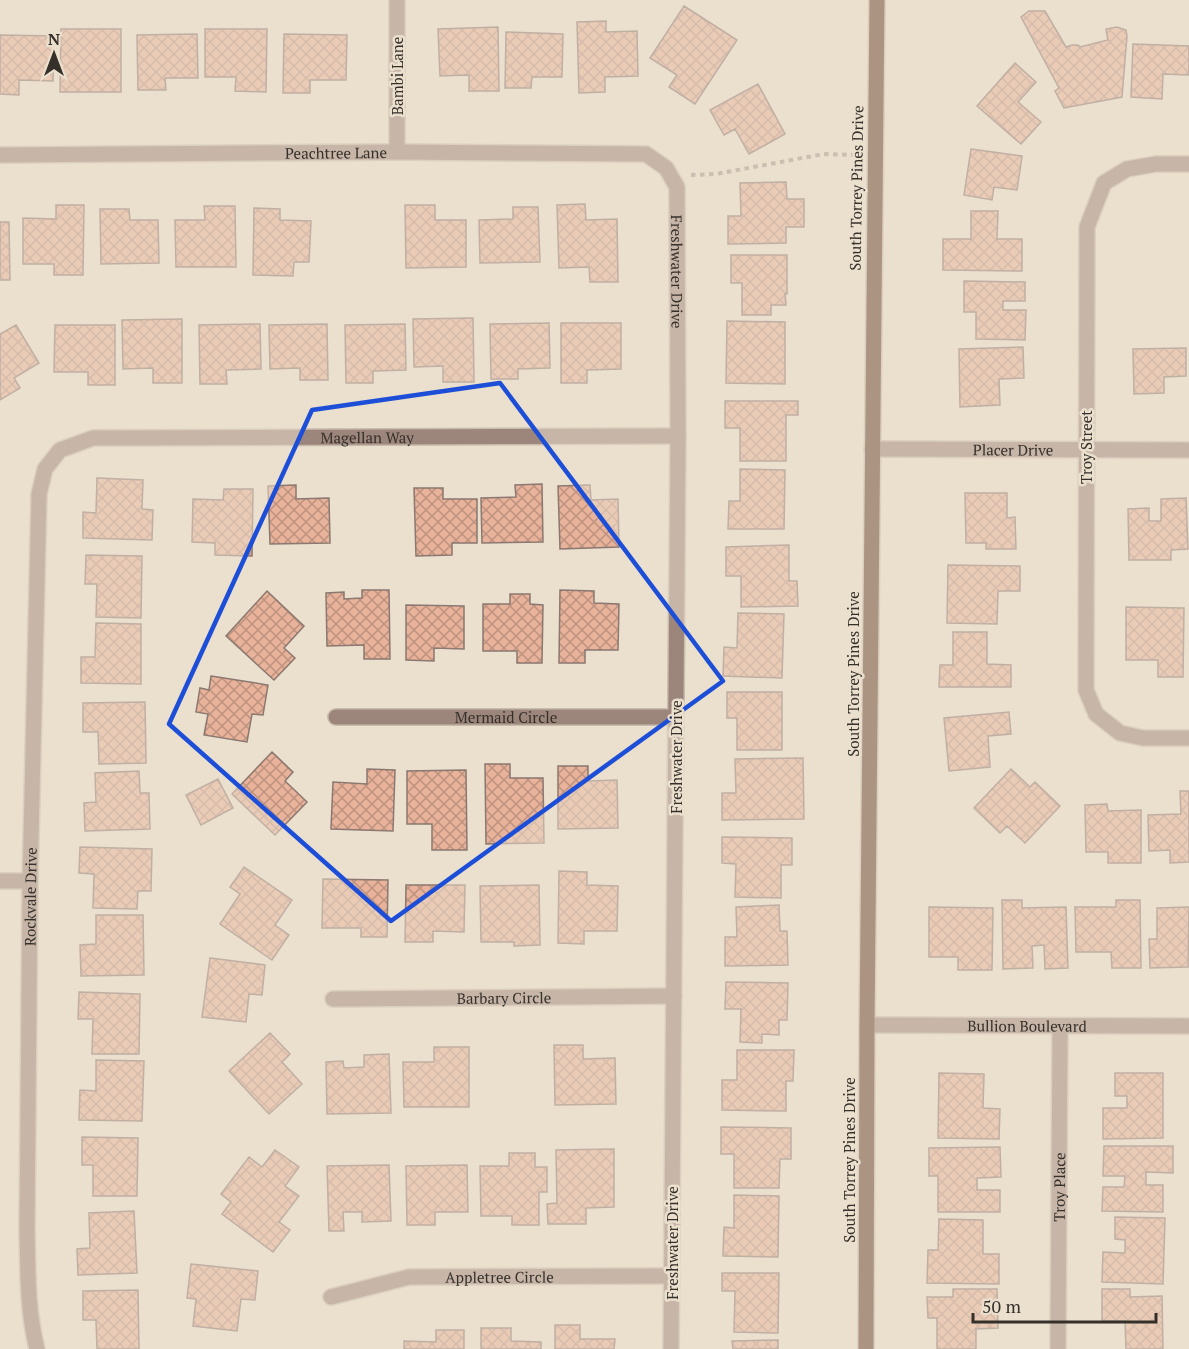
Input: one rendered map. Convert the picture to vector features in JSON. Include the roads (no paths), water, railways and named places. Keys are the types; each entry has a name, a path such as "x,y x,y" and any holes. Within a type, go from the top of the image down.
{"main road":[{"name":"South Torrey Pines Drive","path":"866,1349 877,0"}],"street":[{"name":"Bambi Lane","path":"397,0 397,152"},
{"name":"Peachtree Lane","path":"0,155 397,152 646,154 668,172"},
{"name":"Troy Street","path":"1189,164 1156,164 1127,169 1104,183 1087,227 1085,450 1086,690 1096,714 1120,733 1143,738 1189,738"},
{"name":"Freshwater Drive","path":"668,172 677,188 678,436 671,1349"},
{"name":"Magellan Way","path":"60,450 93,438 678,436"},
{"name":"Placer Drive","path":"872,449 1189,450"},
{"name":"Rockvale Drive","path":"37,1349 28,1285 27,1230 30,880 39,494 45,469 60,450"},
{"name":"Mermaid Circle","path":"336,717 676,717"},
{"path":"0,881 30,880"},
{"name":"Barbary Circle","path":"333,999 674,996"},
{"name":"Bullion Boulevard","path":"867,1025 1189,1026"},
{"name":"Troy Place","path":"1058,1349 1060,1026"},
{"name":"Appletree Circle","path":"331,1297 409,1277 671,1276"}]}
